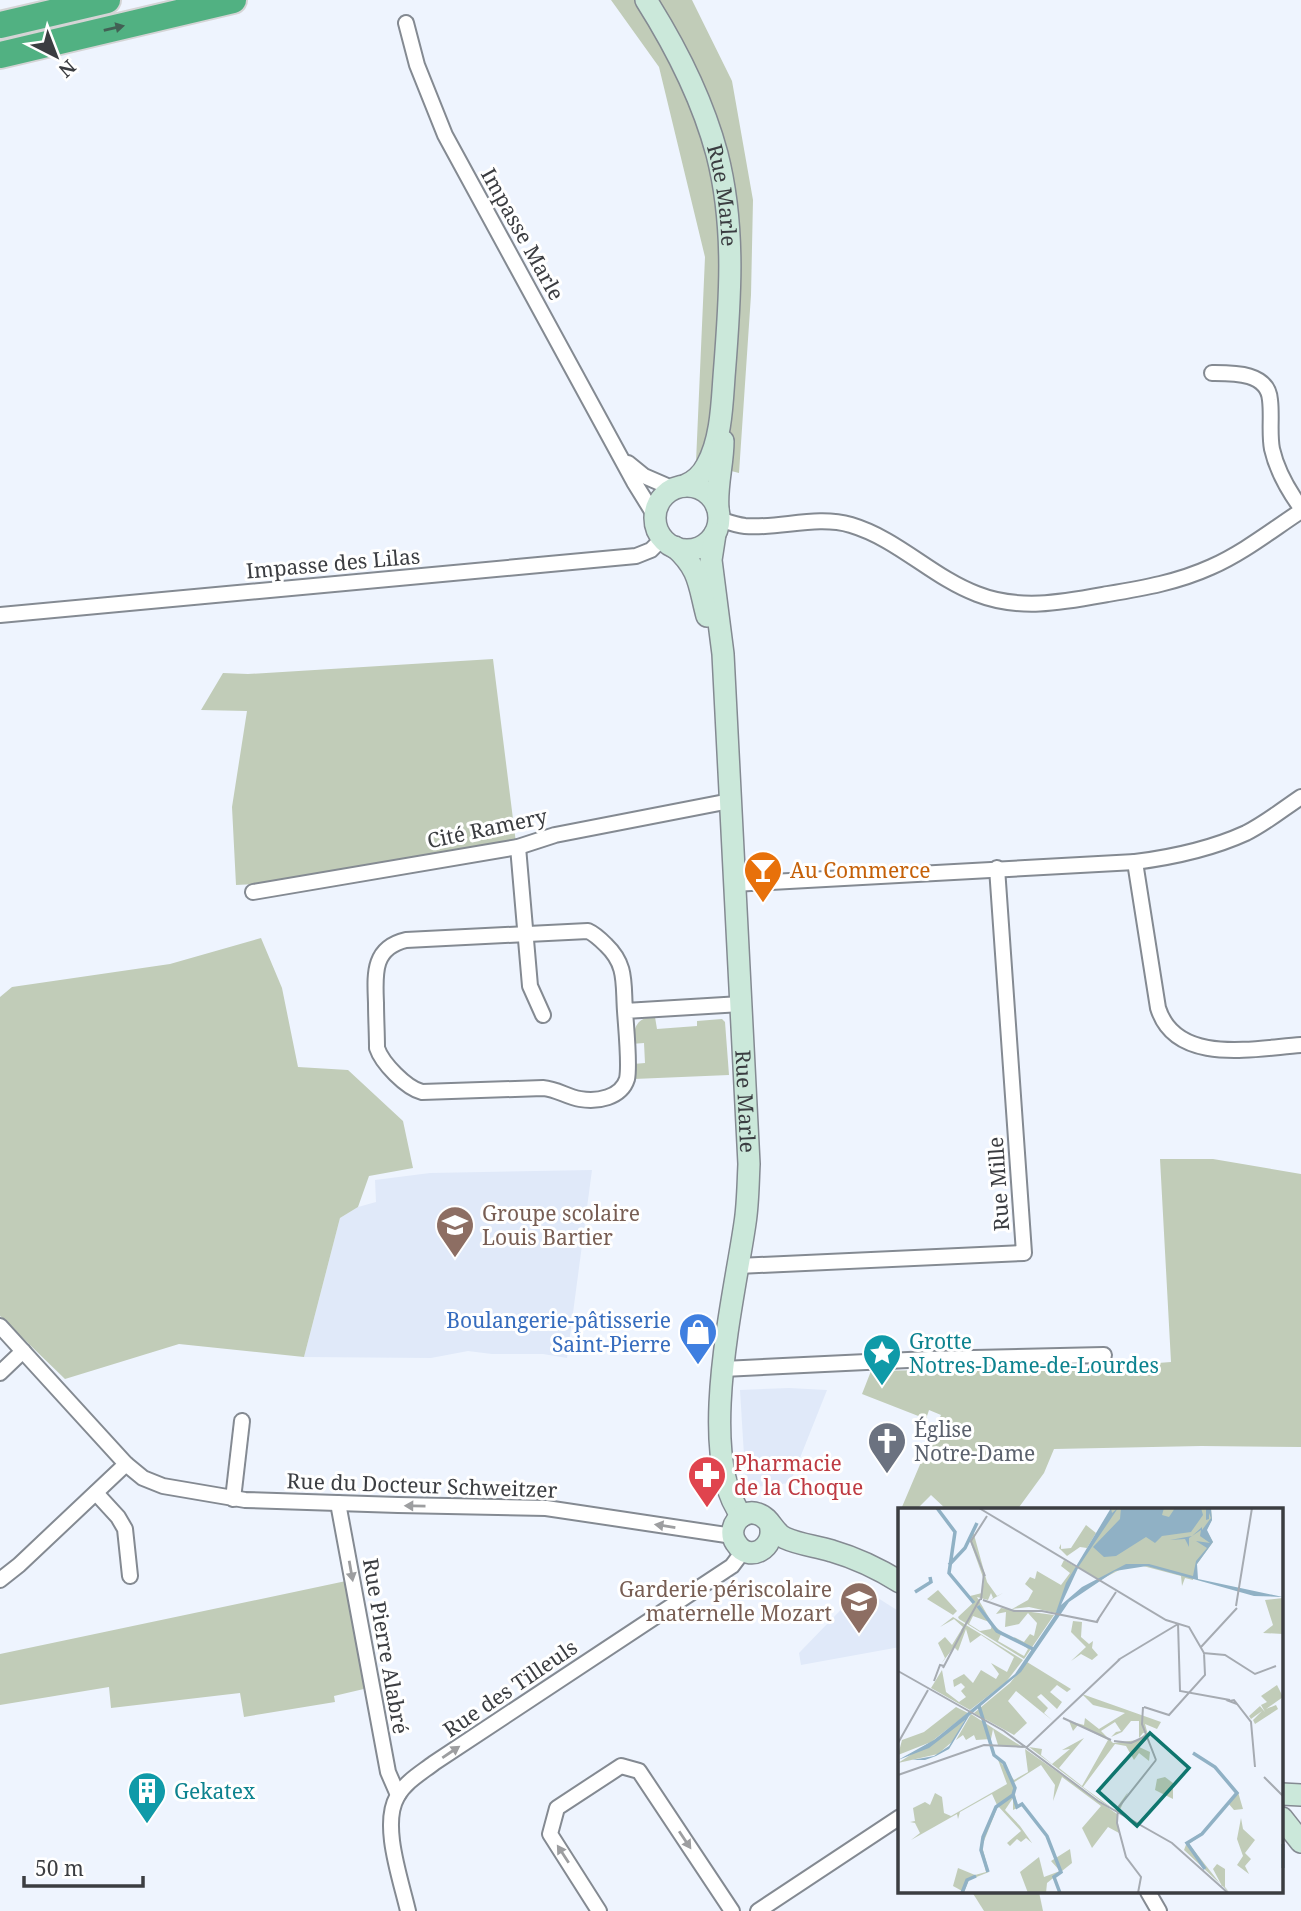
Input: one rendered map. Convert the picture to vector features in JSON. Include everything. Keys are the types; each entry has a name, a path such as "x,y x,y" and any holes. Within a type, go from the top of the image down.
{"highway":[{"path":"0,25 107,0"},
{"path":"0,55 233,0"}],"main road":[{"name":"Rue Marle","path":"646,0 678,53 695,89 712,137 726,198 730,238 729,317 722,408 723,459 711,560 721,630 749,1164 746,1212 720,1394 724,1476 732,1501 742,1516"},
{"name":"Rue Marle","path":"679,487 695,480 707,466 715,444 722,408"},
{"path":"679,487 698,488 707,492 714,500 717,521 708,542 695,549 685,550 669,543 658,530 655,516 658,506 663,498 679,487"},
{"name":"Rue Marle","path":"669,543 691,564 696,574 723,680"},
{"path":"747,1545 734,1525 742,1516 749,1513 759,1514 786,1539 851,1558 898,1580"},
{"path":"747,1545 771,1537 770,1524"},
{"path":"747,1545 784,1546 826,1558 898,1596"},
{"path":"1284,1821 1301,1842"},
{"path":"1301,1823 1301,1835"}],"street":[{"name":"Impasse Marle","path":"406,23 417,65 445,135 655,516"},
{"path":"717,521 745,526 826,521 851,526 901,549 977,594 1005,602 1046,604 1153,586 1184,578 1227,559 1301,509 1282,478 1273,451 1268,389 1252,378 1231,373 1212,373"},
{"name":"Impasse Marle","path":"622,457 644,476 679,487"},
{"name":"Impasse des Lilas","path":"0,615 636,556 669,543"},
{"path":"734,884 1135,862 1180,855 1224,842 1248,832 1301,797"},
{"name":"Cité Ramery","path":"253,892 518,847 555,835 730,801"},
{"path":"518,847 530,986 543,1015"},
{"path":"1135,862 1158,1008 1170,1030 1185,1042 1205,1048 1301,1045"},
{"name":"Rue Mille","path":"738,1266 1024,1253 997,868"},
{"path":"588,931 619,960 623,974 625,1011 627,1076 620,1089 606,1099 578,1099 557,1090 543,1088 427,1093 412,1087 383,1061 377,1048 375,972 385,951 406,940 588,931"},
{"path":"625,1011 741,1004"},
{"name":"Rue du Docteur Schweitzer","path":"0,1326 126,1464 143,1478 163,1486 233,1499 546,1508 747,1545"},
{"path":"0,1373 23,1351"},
{"path":"723,1369 929,1359 1104,1355"},
{"path":"233,1499 242,1421"},
{"path":"0,1580 126,1464"},
{"path":"96,1493 125,1529 130,1576"},
{"name":"Rue Pierre Alabré","path":"338,1503 388,1772 398,1795"},
{"name":"Rue des Tilleuls","path":"398,1795 410,1781 434,1763 732,1566 747,1545"},
{"path":"600,1911 550,1834 557,1808 621,1766 639,1772 732,1911"},
{"path":"398,1795 392,1809 390,1827 408,1911"},
{"path":"758,1911 898,1818"},
{"path":"1149,1894 1159,1911"}],"shaded area":[{"name":"Groupe scolaire Louis Bartier","path":"592,1170 567,1358 543,1354 468,1351 431,1358 304,1357 340,1218 358,1207 376,1202 375,1180 430,1173"},
{"path":"740,1390 827,1390 790,1483 746,1488"},
{"name":"Garderie périscolaire maternelle Mozart","path":"862,1588 898,1611 898,1647 801,1665 799,1653"}],"green space":[{"path":"611,0 692,0 732,81 753,200 751,295 739,473 696,462 705,257 659,67"},
{"path":"493,659 516,843 277,883 236,885 232,807 247,711 201,710 223,673 248,674"},
{"path":"261,938 282,988 298,1067 348,1070 403,1121 413,1168 369,1176 358,1207 340,1218 304,1357 179,1344 65,1379 0,1316 0,997 12,987 170,964"},
{"path":"655,1017 657,1029 697,1026 697,1021 722,1019 725,1022 729,1075 634,1079 633,1064 645,1063 644,1043 631,1044 636,1028 640,1021"},
{"path":"1160,1159 1213,1159 1301,1174 1301,1447 1054,1449 1044,1473 1018,1508 945,1508 931,1495 918,1508 902,1508 941,1415 929,1410 926,1419 862,1394 871,1371 1040,1368 1052,1371 1171,1362"},
{"path":"346,1581 368,1688 334,1696 335,1702 244,1717 240,1693 111,1708 109,1687 0,1705 0,1654"},
{"path":"973,1894 1039,1894 1043,1911 984,1911"}],"place":[{"name":"Au Commerce","path":"763,904"},
{"name":"Groupe scolaire Louis Bartier","path":"455,1259"},
{"name":"Boulangerie-pâtisserie Saint-Pierre","path":"698,1366"},
{"name":"Grotte Notres-Dame-de-Lourdes","path":"882,1387"},
{"name":"Église Notre-Dame","path":"887,1475"},
{"name":"Pharmacie de la Choque","path":"707,1509"},
{"name":"Garderie périscolaire maternelle Mozart","path":"859,1635"},
{"name":"Gekatex","path":"147,1825"}]}
